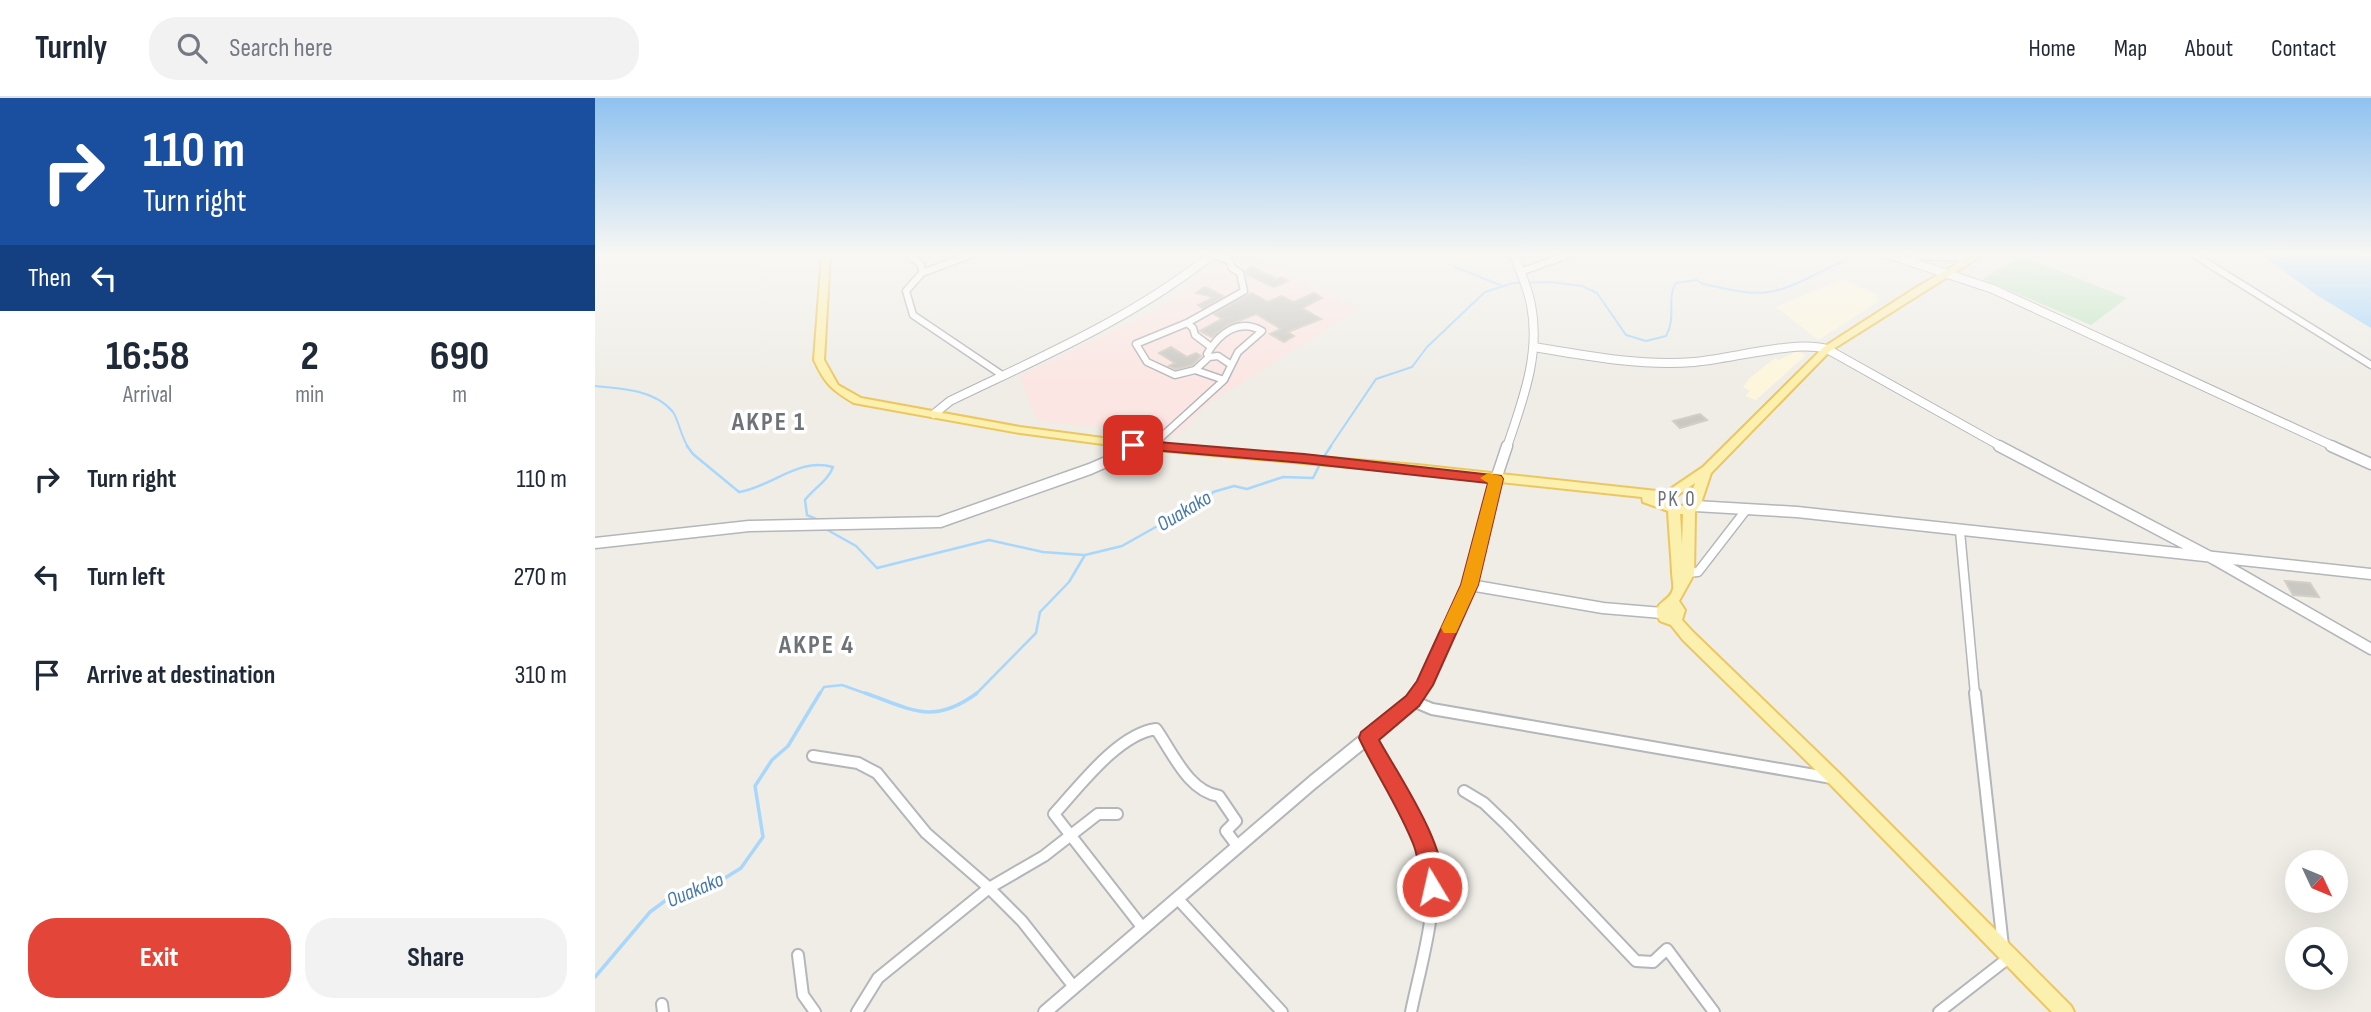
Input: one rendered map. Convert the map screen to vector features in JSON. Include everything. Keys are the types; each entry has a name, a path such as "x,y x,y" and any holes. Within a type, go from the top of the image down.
{"main road":[{"path":"823,297 819,360 834,387 859,401 1020,430 1133,445 1304,458 1628,494 1694,504"},
{"path":"1672,501 1707,470 1826,349 1908,297"},
{"path":"1683,552 1694,504 1707,470"},
{"path":"1672,501 1688,493 1694,504"},
{"path":"1672,501 1683,552 1683,573 1669,612 1688,636 1835,779 2065,1012"}],"street":[{"path":"908,297 913,316 1002,374"},
{"path":"934,414 950,401 1002,374 1077,342 1159,297"},
{"path":"1230,364 1217,356 1209,357 1195,370 1175,375 1147,362 1136,344 1144,338 1167,333 1233,297"},
{"path":"1048,1011 1142,927 1413,701 1424,685 1469,585 1496,479 1530,377 1535,347 1534,326 1527,297"},
{"path":"2009,297 2371,464"},
{"path":"2261,297 2371,365"},
{"path":"1187,323 1195,335 1211,347"},
{"path":"1164,447 1159,440 1224,380 1238,352 1262,331 1245,324 1221,335 1207,354 1209,357"},
{"path":"1535,347 1655,363 1693,363 1812,345 1826,349 1983,434 2039,468 2214,559 2371,649"},
{"path":"1195,370 1224,380"},
{"path":"595,542 749,526 940,522 1090,469 1113,459 1133,445"},
{"path":"1694,504 1710,509 1797,512 2371,574"},
{"path":"1683,573 1698,572 1745,510"},
{"path":"1939,1012 2007,953 1977,720 1959,531"},
{"path":"1469,585 1603,608 1669,612"},
{"path":"1413,701 1432,709 1835,779"},
{"path":"1142,927 1054,814 1114,752 1150,728 1156,729 1194,785 1207,794 1219,796 1228,807 1236,821 1226,831 1238,847"},
{"path":"1368,738 1423,840 1431,864 1431,910 1411,1012"},
{"path":"813,755 833,761 862,764 874,771 924,832 989,888 1050,953 1074,987"},
{"path":"1464,791 1484,803 1507,825 1636,961 1653,962 1667,949 1714,1012"},
{"path":"857,1012 879,978 989,888 1044,856 1098,814 1117,814"},
{"path":"1177,898 1282,1012"},
{"path":"798,955 803,995 815,1012"}],"shaded area":[{"path":"1177,297 1334,297 1359,309 1209,403 1178,435 1038,421 1019,376"},
{"path":"1800,297 1877,297 1878,302 1818,340 1776,307"},
{"path":"1797,351 1806,355 1756,400 1745,396 1750,391 1743,387 1750,378 1775,358 1779,360"}],"green space":[{"path":"2024,297 2127,298 2091,325"}],"water":[{"path":"2319,297 2371,297 2371,328"}],"building":[{"path":"1214,297 1222,297 1203,308 1198,305"},
{"path":"1245,297 1258,297 1268,302 1280,297 1294,302 1306,297 1322,298 1302,308 1321,319 1288,332 1294,336 1284,342 1270,334 1281,329 1256,314 1228,325 1212,337 1200,331 1222,319 1214,314"},
{"path":"1171,347 1187,357 1196,353 1201,356 1192,365 1176,369 1169,366 1175,363 1159,353"},
{"path":"1700,414 1707,420 1680,428 1673,421"},
{"path":"2285,581 2310,583 2319,597 2293,595"}],"waterway":[{"name":"Ouakako","path":"1330,447 1376,379 1412,367 1427,347 1480,297"},
{"name":"Ouakako","path":"1600,297 1626,335 1646,341 1666,336 1671,321 1672,297"},
{"path":"595,386 637,391 657,399 673,412 688,447"},
{"path":"687,446 739,492 808,466 833,467 805,500 807,515 816,519"},
{"name":"Ouakako","path":"1323,458 1331,446"},
{"name":"Ouakako","path":"977,693 1036,633 1040,612 1069,582 1085,555 1122,546 1177,515 1207,503 1213,492 1234,486 1247,489 1283,477 1313,478 1320,464"},
{"path":"824,528 856,546 877,568 989,540 1043,552 1084,555"},
{"name":"Ouakako","path":"819,695 824,687 842,685 870,695"},
{"name":"Ouakako","path":"595,977 650,912 673,895 717,883 741,868 763,837 755,786 772,760 788,746 820,693"},
{"name":"Ouakako","path":"865,693 909,709 934,712 961,703 977,693"}],"slow traffic":[{"path":"1450,628 1469,585 1496,479 1488,478"}],"district":[{"name":"AKPE 1","path":"769,422"},
{"name":"PK 0","path":"1677,499"},
{"name":"AKPE 4","path":"817,645"}],"route":[{"path":"1133,445 1304,458 1496,479 1469,585 1424,685 1413,701 1368,738 1423,840 1431,864 1432,887"}]}
